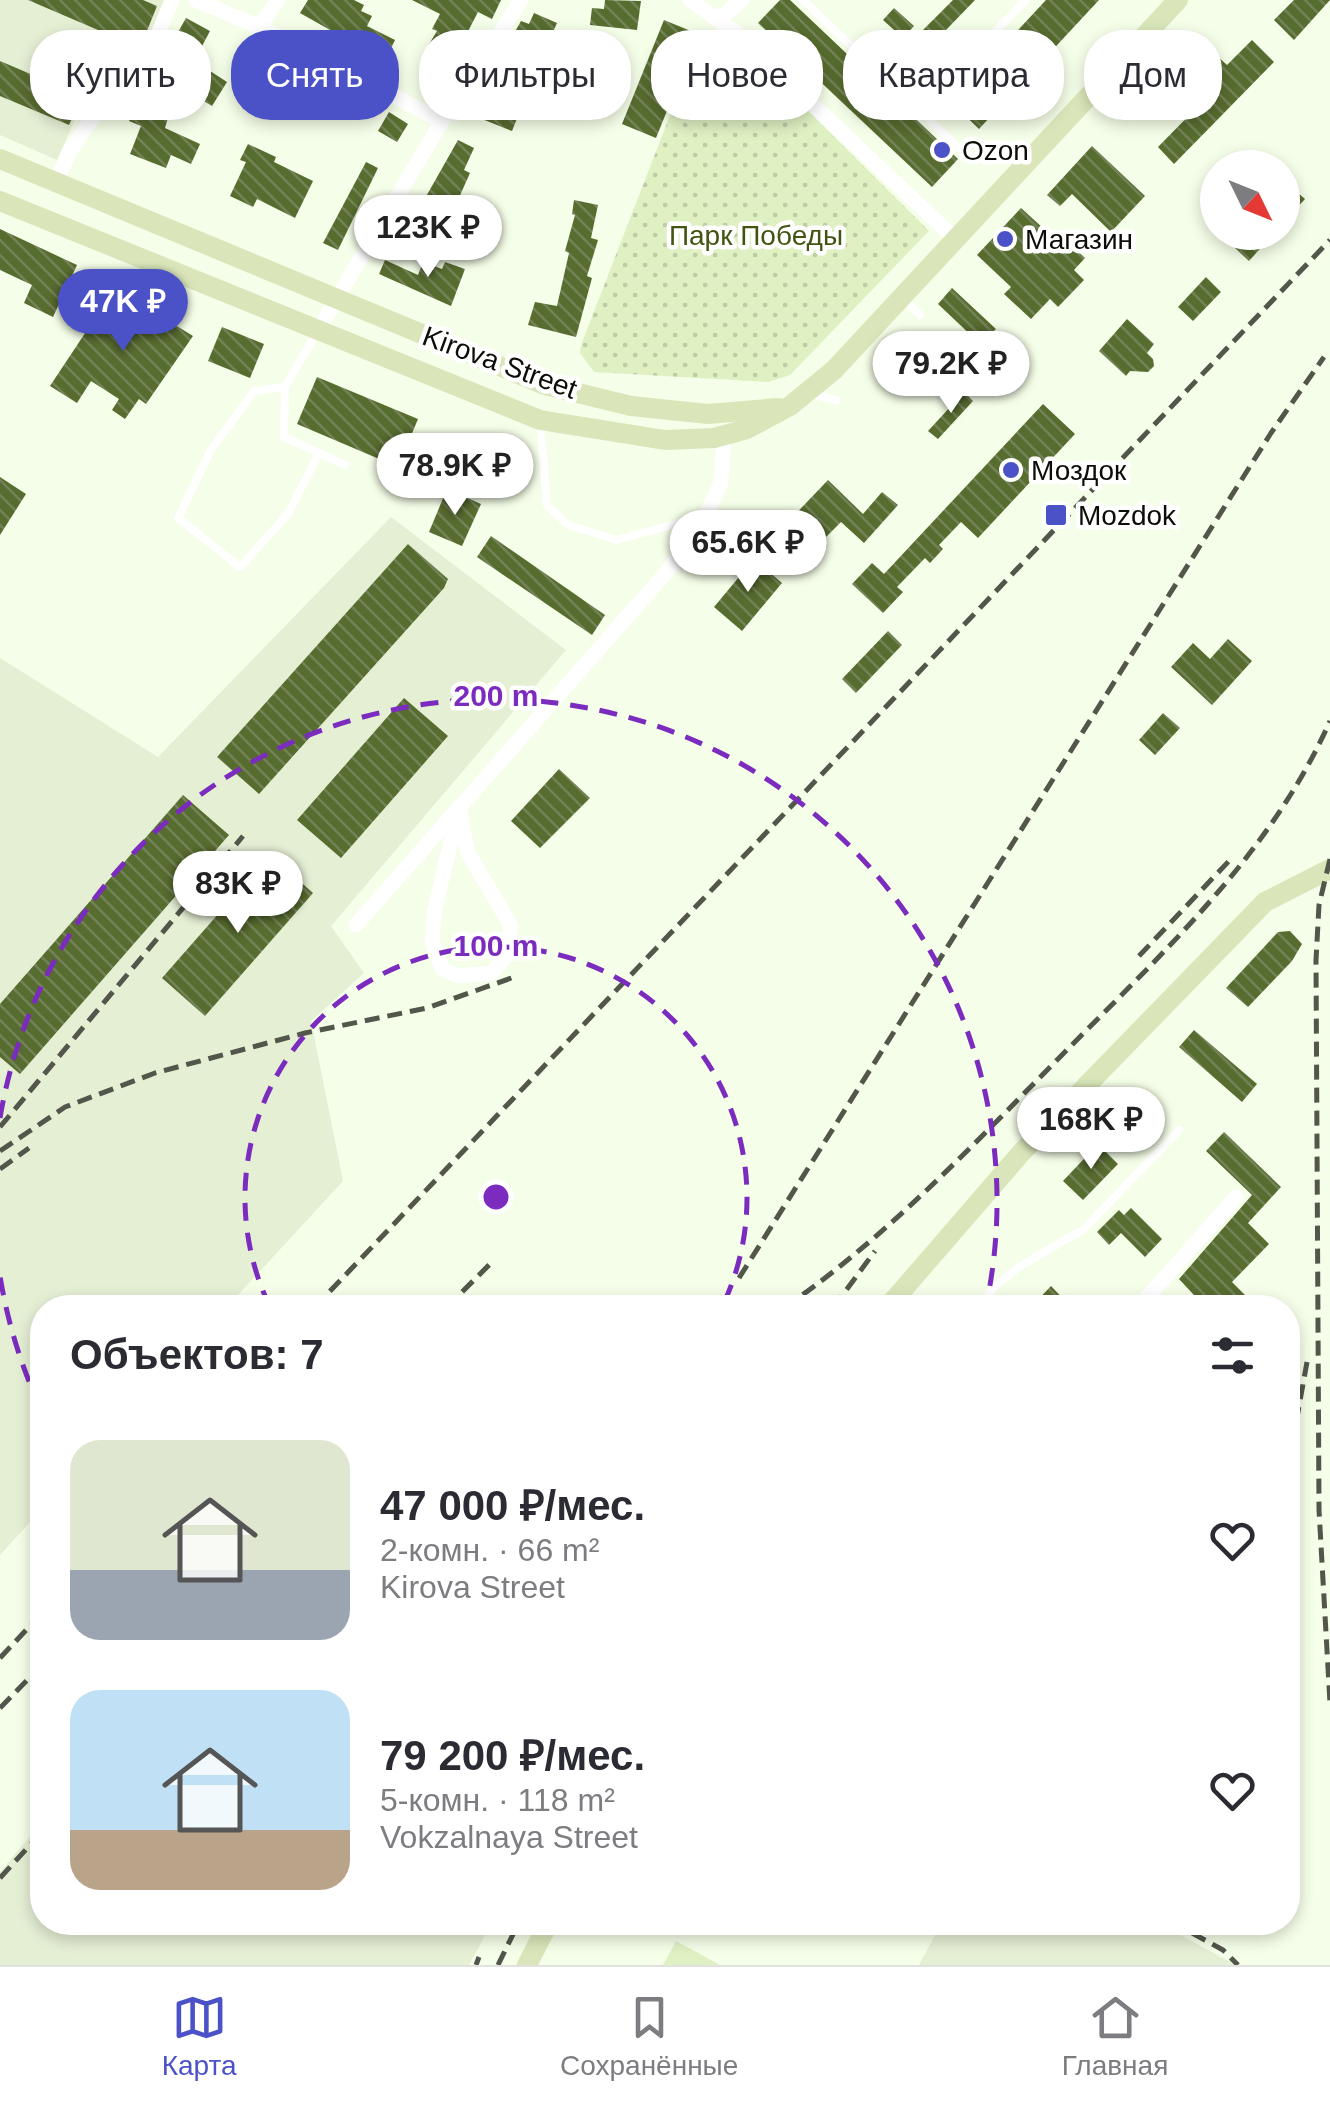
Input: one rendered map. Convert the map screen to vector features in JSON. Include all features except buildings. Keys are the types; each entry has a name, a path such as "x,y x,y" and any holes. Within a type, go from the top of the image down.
{"street":[{"path":"56,182 70,152 94,117 145,66 172,0"},
{"path":"196,0 259,27 442,122 317,332"},
{"path":"259,27 278,0"},
{"path":"501,30 521,0"},
{"path":"690,0 738,34 955,239"},
{"path":"714,17 736,8 742,0"},
{"path":"798,400 834,370 1178,0"},
{"name":"Kirova Street","path":"0,159 546,384 631,406 708,414 798,400"},
{"name":"Kirova Street","path":"0,201 540,420 665,440 747,429 798,400"},
{"path":"356,926 670,567 706,515 721,482 724,435"},
{"path":"459,807 467,851 510,926 507,955 492,973 458,976 442,970 432,941 434,913 459,807"},
{"path":"898,1295 1021,1153 1266,902 1330,869"},
{"path":"1150,1295 1236,1198"},
{"path":"527,1965 542,1935"}],"lane":[{"path":"803,0 963,152"},
{"path":"997,30 1026,0"},
{"path":"901,297 920,315"},
{"path":"317,332 284,387 284,437 345,465"},
{"path":"284,387 254,391 210,450 178,518 240,567 288,514 319,453"},
{"path":"798,400 836,400"},
{"path":"540,420 547,504 568,525 618,540 706,515"},
{"path":"991,1295 1018,1267 1084,1229 1179,1130"}],"shaded area":[{"path":"0,0 165,0 152,30 30,30 30,120 75,120 57,160 0,135"},
{"path":"391,517 566,650 331,926 364,973 311,1021 343,1181 238,1295 30,1295 30,1522 0,1555 0,658 158,757"},
{"path":"30,1836 30,1935 485,1935 469,1965 0,1965 0,1872"},
{"path":"935,1935 1180,1935 1236,1965 919,1965"}],"green space":[{"name":"Парк Победы","path":"668,120 817,120 929,231 790,375 768,382 594,372 580,353"},
{"path":"676,1941 720,1965 663,1965"}],"railway":[{"path":"326,1295 1330,240"},
{"path":"739,1278 1271,433 1324,357"},
{"path":"802,1295 859,1251 928,1189 1174,941 1277,816 1330,721"},
{"path":"0,1127 243,836"},
{"path":"1330,859 1319,905 1316,960 1319,1510 1330,1703"},
{"path":"1139,956 1229,861"},
{"path":"0,1151 65,1107 155,1073 305,1033 427,1008 517,976"},
{"path":"0,1169 29,1148"},
{"path":"843,1295 875,1251"},
{"path":"459,1295 490,1264"},
{"path":"1300,1401 1307,1362"},
{"path":"0,1658 30,1626"},
{"path":"0,1708 30,1677"},
{"path":"0,1878 30,1845"},
{"path":"498,1965 513,1935"},
{"path":"1196,1935 1223,1950 1238,1965"},
{"path":"476,1965 479,1957"}],"place":[{"name":"Ozon","path":"942,150"},
{"name":"Магазин","path":"1005,239"},
{"name":"Моздок","path":"1011,470"},
{"name":"Mozdok","path":"1056,515"}]}
